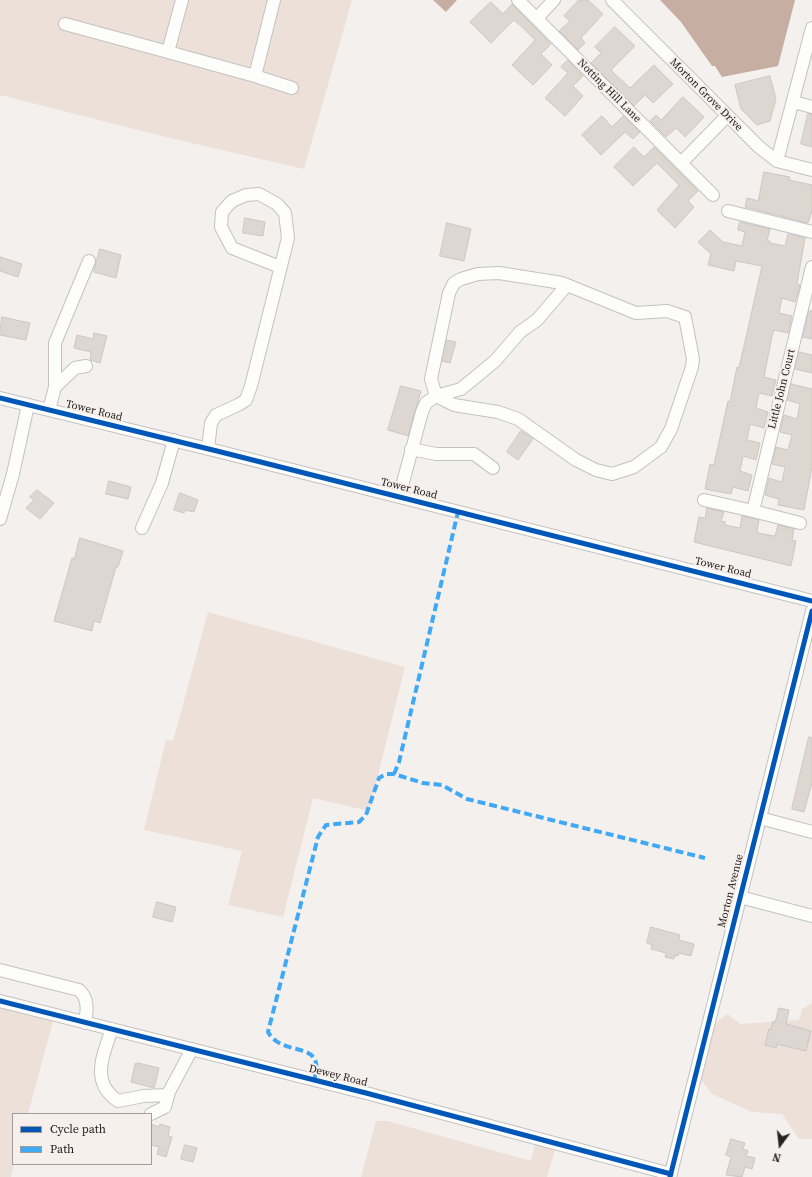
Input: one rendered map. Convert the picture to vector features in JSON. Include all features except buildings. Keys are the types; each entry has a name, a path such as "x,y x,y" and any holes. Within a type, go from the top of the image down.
{"street":[{"path":"168,52 182,0"},
{"path":"255,76 274,0"},
{"name":"Notting Hill Lane","path":"518,0 713,195"},
{"path":"536,18 554,0"},
{"name":"Morton Grove Drive","path":"612,0 759,147 777,161 812,170"},
{"path":"65,24 255,76 292,88"},
{"path":"777,161 794,102 812,28"},
{"path":"794,102 812,107"},
{"path":"681,163 727,116"},
{"path":"208,449 211,423 216,415 246,400 251,386 288,238 285,213 277,204 259,194 246,195 232,201 222,212 221,227 232,248 280,267"},
{"path":"728,211 812,232"},
{"path":"49,410 55,387 55,343 89,261"},
{"name":"Little John Court","path":"752,511 812,267"},
{"path":"499,273 567,285 636,313 667,311 685,317 693,359 692,367 671,429 662,447 655,453 634,467 619,473 605,473 576,460 518,419 498,412 454,405 436,396 430,380 432,366 449,293 454,283 460,279 478,274 499,273"},
{"path":"399,497 411,449 426,403 436,396 460,389 496,361 520,332 537,320 567,285"},
{"path":"55,387 76,368 86,366"},
{"name":"Tower Road","path":"0,398 174,440 812,601"},
{"path":"0,519 13,474 28,405"},
{"path":"142,528 162,483 174,440"},
{"path":"411,449 428,453 474,454 494,468"},
{"path":"704,500 800,523"},
{"name":"Morton Avenue","path":"671,1176 812,611"},
{"path":"760,818 812,832"},
{"path":"740,897 812,916"},
{"path":"0,970 80,990 83,993 87,1007 85,1023"},
{"name":"Dewey Road","path":"0,1001 455,1116 671,1176"},
{"path":"112,1029 102,1058 100,1069 104,1085 110,1095 118,1101 144,1096 168,1096"},
{"path":"152,1114 165,1107 168,1096 192,1049"}],"shaded area":[{"path":"0,0 352,0 304,169 166,137 0,95"},
{"path":"433,0 457,0 446,12"},
{"path":"660,0 795,0 778,66 722,77 715,66 712,66 681,22"},
{"path":"208,612 405,667 369,811 313,798 283,917 228,905 242,851 144,830 166,740 173,741"},
{"path":"0,1000 55,1014 28,1113 12,1113 12,1165 14,1165 11,1177 0,1177"},
{"path":"812,1003 812,1139 799,1139 782,1114 752,1112 712,1094 702,1081 702,1065 716,1022 728,1014 740,1024 799,1020 802,1009"},
{"path":"376,1121 387,1121 531,1161 537,1137 557,1143 547,1177 361,1177"}],"marked path":[{"path":"394,774 399,762 458,512"},
{"path":"314,1080 316,1067 314,1059 309,1053 283,1045 275,1040 268,1032 318,837 326,825 359,822 366,815 379,778 386,774 394,774 423,783 442,785 467,799 705,858"}],"cycle path":[{"path":"0,398 221,452 812,601"},
{"path":"670,1177 812,611"},
{"path":"0,1001 366,1093 671,1174"}]}
